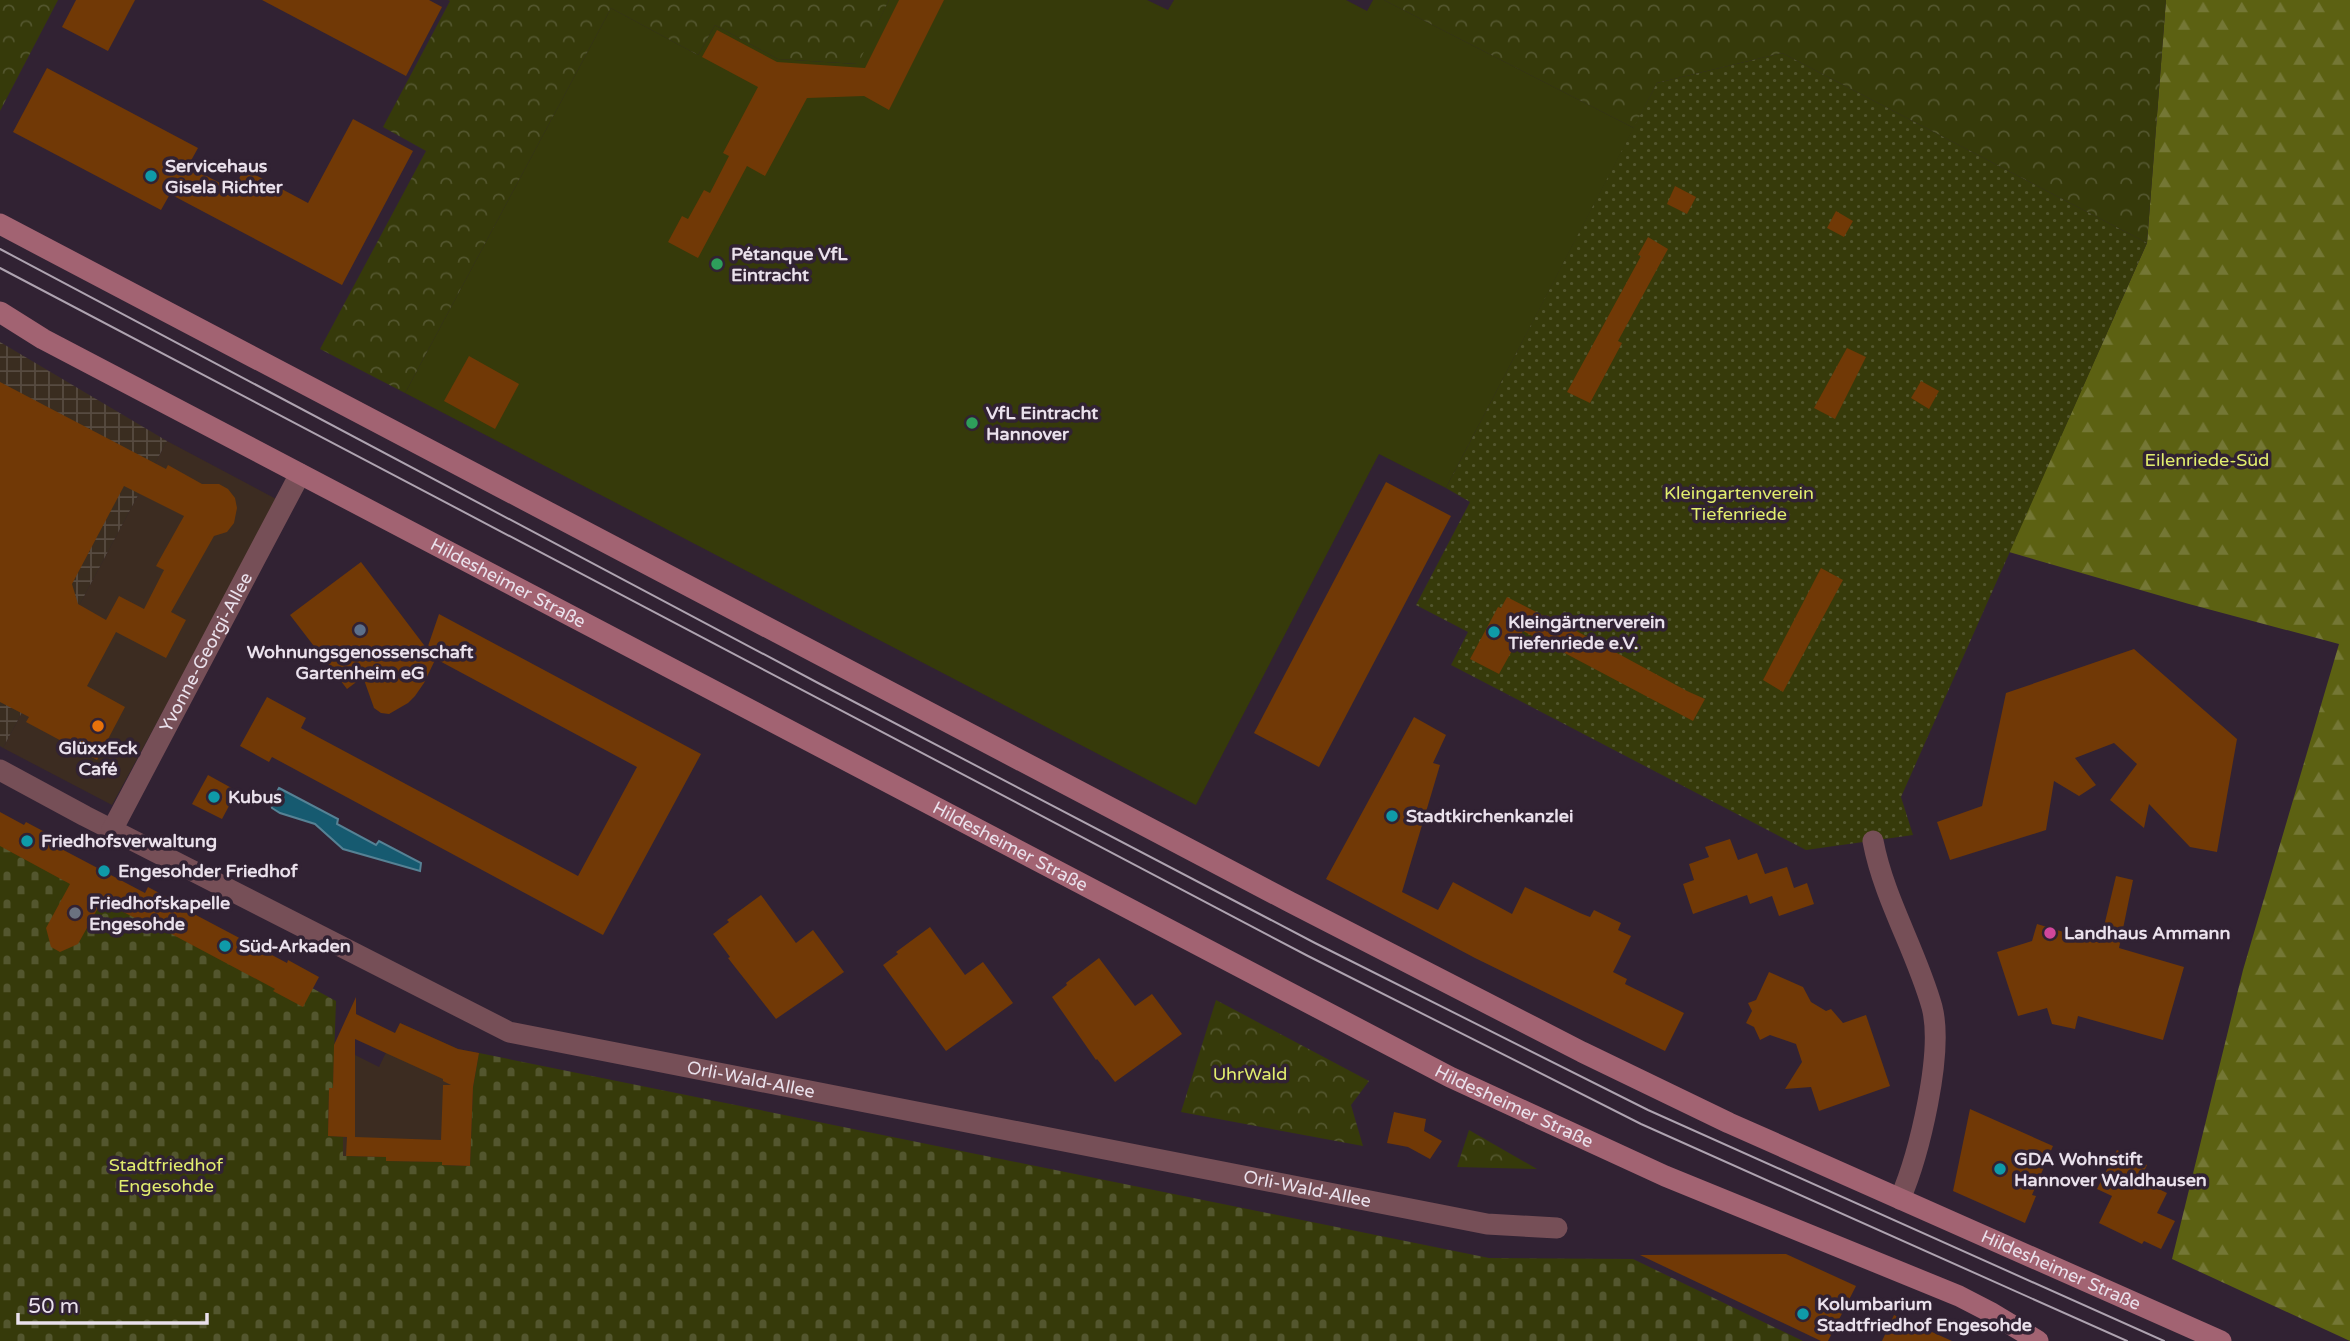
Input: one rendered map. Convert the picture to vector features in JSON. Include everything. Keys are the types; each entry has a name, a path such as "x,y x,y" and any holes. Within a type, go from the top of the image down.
{"main road":[{"name":"Hildesheimer Straße","path":"0,224 1497,1009 1729,1123 2221,1341"},
{"name":"Hildesheimer Straße","path":"0,312 43,339 1450,1077 1665,1176 1938,1287 1990,1312 2038,1341"}],"street":[{"name":"Yvonne-Georgi-Allee","path":"112,830 300,474"},
{"name":"Orli-Wald-Allee","path":"0,770 509,1032 1486,1224 1557,1228"},
{"path":"1873,841 1878,866 1927,994 1936,1028 1934,1059 1919,1141 1910,1174 1899,1199"}],"shaded area":[{"path":"0,342 167,441 3,748 0,746"},
{"path":"167,441 278,500 112,805 3,748"},
{"path":"400,1023 458,1049 479,1053 473,1087 470,1166 386,1161 385,1157 342,1156 328,1136 329,1088 333,1088 334,1054 355,1055 379,1067"}],"green space":[{"path":"0,0 58,0 0,111"},
{"path":"448,0 889,0 858,64 778,59 715,25 698,55 611,8 405,393 320,349 426,151 383,127 450,1"},
{"name":"VfL Eintracht Hannover","path":"889,0 1147,0 1168,10 1174,0 1346,0 1367,11 1373,0 1384,0 1634,128 1446,488 1379,454 1196,805 405,393 611,8 698,55 715,25 778,59 857,64"},
{"path":"1384,0 2166,0 2147,243 1782,53 1657,83 1634,128"},
{"name":"Eilenriede-Süd","path":"2166,0 2350,0 2350,1341 2172,1259 2243,970 2339,644 2009,552 2147,243"},
{"name":"Kleingartenverein Tiefenriede","path":"1782,53 2147,243 1901,797 1913,835 1806,850 1451,665 1468,632 1416,605 1470,502 1446,488 1657,83"},
{"name":"Stadtfriedhof Engesohde","path":"0,819 336,1001 333,1088 329,1089 328,1136 343,1137 343,1156 386,1157 386,1161 442,1162 442,1165 470,1166 473,1087 479,1053 1489,1258 1633,1259 1803,1341 0,1341"},
{"name":"UhrWald","path":"1216,1000 1369,1081 1351,1105 1363,1146 1181,1112"},
{"path":"1469,1130 1537,1169 1457,1167"}],"water":[{"path":"279,788 338,819 337,824 376,845 379,841 421,863 420,871 343,849 315,824 280,813 272,808 271,803"}],"building":[{"path":"76,0 135,0 108,51 62,27"},
{"path":"262,0 429,0 442,7 406,76"},
{"path":"899,0 944,0 889,110 864,96 807,98 765,176 747,166 698,258 668,242 682,216 688,219 704,190 710,193 729,156 723,153 758,87 702,57 717,30 777,62 865,68"},
{"name":"Servicehaus Gisela Richter","path":"47,68 198,148 188,166 233,190 244,169 308,203 353,119 413,151 342,285 170,194 161,210 13,132"},
{"path":"1675,186 1696,197 1687,214 1667,204"},
{"path":"1836,211 1853,221 1844,237 1827,228"},
{"path":"1648,237 1668,249 1618,341 1622,343 1590,403 1567,392 1641,256 1638,255"},
{"path":"1847,348 1866,357 1835,419 1814,408"},
{"path":"469,356 519,384 495,429 444,401"},
{"path":"1921,381 1939,391 1929,409 1911,398"},
{"path":"0,382 166,469 168,465 202,484 219,484 228,489 235,498 237,508 234,523 227,532 214,536 171,612 186,620 166,658 116,632 87,686 125,707 97,760 26,722 29,717 0,702","holes":["124,486 184,516 156,566 164,570 144,609 119,596 106,620 78,604 72,584"]},
{"path":"1386,482 1451,516 1319,767 1254,733"},
{"path":"361,562 427,649 439,614 701,754 603,935 272,757 269,762 240,746 267,697 306,718 301,728 578,876 637,767 434,658 424,683 415,696 389,714 374,708 363,677 347,689 290,615"},
{"path":"1821,568 1843,580 1783,692 1763,680"},
{"path":"1507,597 1546,617 1547,615 1705,699 1693,721 1523,631 1499,674 1470,659 1498,607 1501,608"},
{"path":"2134,649 2237,739 2217,852 2190,847 2149,804 2144,828 2110,800 2137,764 2114,743 2075,758 2096,785 2079,796 2054,781 2046,830 1950,860 1937,822 1982,806 2006,693"},
{"path":"1414,717 1446,735 1433,763 1440,765 1402,892 1438,910 1453,882 1512,914 1525,887 1590,917 1594,910 1621,923 1618,930 1631,936 1613,972 1627,979 1625,984 1684,1013 1665,1051 1475,958 1326,879"},
{"name":"Kubus","path":"208,775 237,791 222,819 192,804"},
{"path":"0,812 56,838 52,844 145,893 148,887 287,963 288,960 319,977 303,1007 273,991 275,989 164,930 162,932 102,901 78,944 60,952 51,947 46,928 70,884 0,846"},
{"path":"1730,839 1738,860 1757,853 1765,874 1787,867 1794,888 1807,883 1814,904 1779,916 1772,896 1750,904 1747,895 1693,914 1683,884 1694,880 1689,864 1709,857 1705,847"},
{"name":"Landhaus Ammann","path":"2116,876 2133,880 2119,948 2184,967 2163,1040 2078,1016 2075,1029 2052,1024 2047,1008 2018,1016 1997,952 2032,941 2037,924 2100,943"},
{"path":"761,895 796,943 813,930 844,972 776,1019 728,958 730,957 713,934"},
{"path":"930,927 965,975 983,962 1013,1003 946,1051 883,965"},
{"path":"1099,958 1135,1006 1152,994 1182,1034 1115,1082 1096,1060 1052,997"},
{"path":"1769,972 1803,987 1811,1002 1826,1011 1831,1009 1843,1023 1866,1015 1890,1086 1819,1111 1811,1087 1785,1089 1802,1062 1796,1044 1770,1035 1760,1040 1754,1027 1746,1023 1752,1011 1748,1003 1756,1000"},
{"path":"356,997 356,1014 395,1033 400,1023 458,1049 479,1053 473,1087 470,1166 442,1165 442,1162 386,1161 386,1157 346,1156 347,1137 328,1136 329,1088 333,1088 334,1045","holes":["355,1039 451,1085 443,1085 441,1140 355,1137"]},
{"name":"GDA Wohnstift Hannover Waldhausen","path":"1970,1109 2053,1146 2032,1195 2036,1196 2025,1223 1953,1191"},
{"path":"1394,1112 1426,1119 1424,1131 1442,1141 1430,1159 1408,1147 1387,1143"},
{"path":"2117,1150 2147,1165 2140,1180 2167,1193 2157,1213 2175,1221 2161,1249 2144,1241 2142,1244 2099,1223 2112,1196 2097,1189"},
{"name":"Kolumbarium Stadtfriedhof Engesohde","path":"1786,1254 1856,1286 1828,1341 1821,1341 1640,1255"},
{"path":"1894,1315 1952,1341 1882,1341"}],"tram line":[{"path":"0,249 1315,943 1648,1110 2164,1341"},
{"path":"0,268 1308,956 1641,1124 2127,1341"}],"place":[{"name":"Servicehaus Gisela Richter","path":"151,176"},
{"name":"Pétanque VfL Eintracht","path":"717,264"},
{"name":"VfL Eintracht Hannover","path":"972,423"},
{"name":"Wohnungsgenossenschaft Gartenheim eG","path":"360,630"},
{"name":"Kleingärtnerverein Tiefenriede e.V.","path":"1494,632"},
{"name":"GlüxxEck Café","path":"98,726"},
{"name":"Kubus","path":"214,797"},
{"name":"Stadtkirchenkanzlei","path":"1392,816"},
{"name":"Friedhofsverwaltung","path":"27,841"},
{"name":"Engesohder Friedhof","path":"104,871"},
{"name":"Friedhofskapelle Engesohde","path":"75,913"},
{"name":"Landhaus Ammann","path":"2050,933"},
{"name":"Süd-Arkaden","path":"225,946"},
{"name":"GDA Wohnstift Hannover Waldhausen","path":"2000,1169"},
{"name":"Kolumbarium Stadtfriedhof Engesohde","path":"1803,1314"}]}
